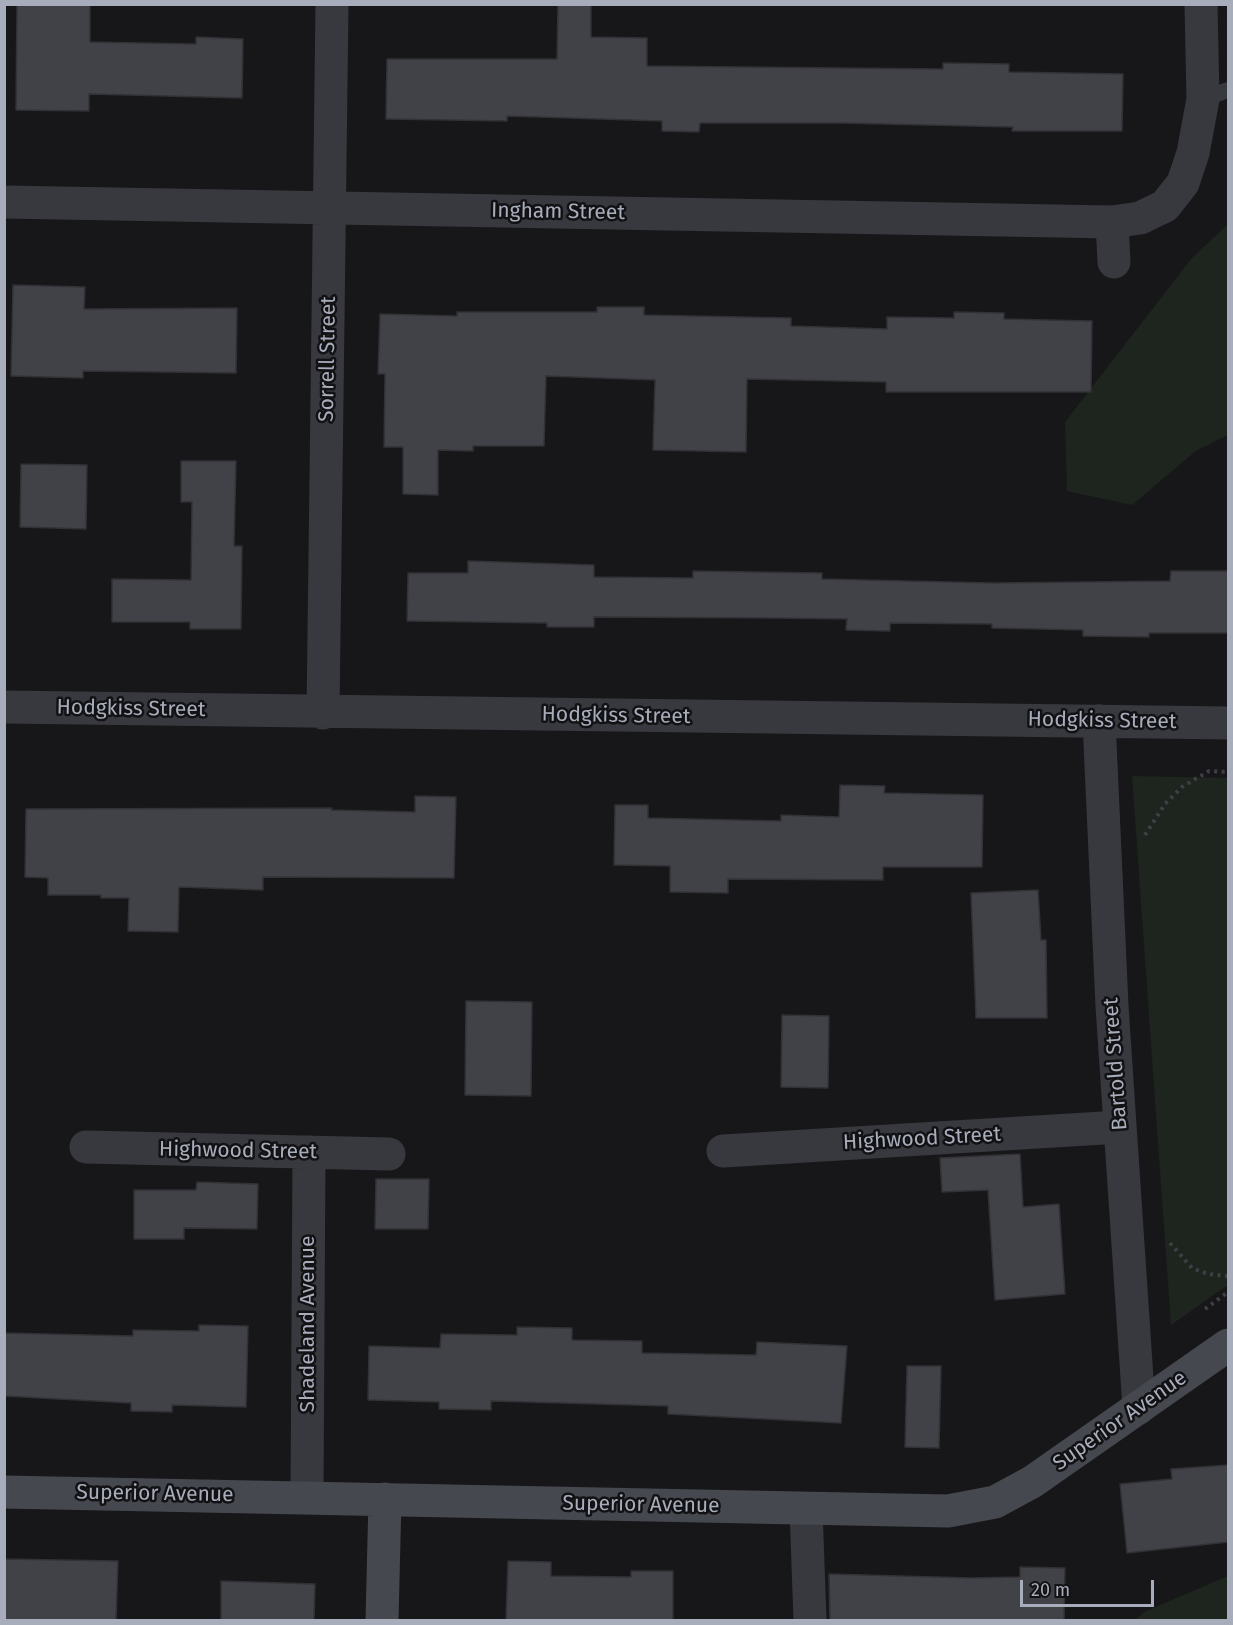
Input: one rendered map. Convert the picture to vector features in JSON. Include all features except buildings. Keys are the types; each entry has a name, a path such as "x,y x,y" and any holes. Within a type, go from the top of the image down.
{"street":[{"name":"Sorrell Street","path":"323,713 332,4"},
{"name":"Ingham Street","path":"4,202 1112,222 1140,218 1165,206 1183,183 1200,126 1216,95 1201,4"},
{"path":"1112,222 1114,262"},
{"name":"Hodgkiss Street","path":"4,707 323,713 1228,723"},
{"name":"Bartold Street","path":"1099,720 1120,1127 1138,1408"},
{"name":"Highwood Street","path":"723,1151 1120,1127"},
{"name":"Highwood Street","path":"86,1147 389,1154"},
{"name":"Shadeland Avenue","path":"307,1496 309,1152"},
{"name":"Superior Avenue","path":"4,1492 307,1496 948,1511 995,1502 1032,1482 1228,1345"},
{"path":"382,1620 385,1499"},
{"path":"806,1509 810,1620"}],"path":[{"path":"1143,839 1165,804 1182,787 1209,771 1228,772"},
{"path":"1164,1237 1192,1268 1208,1274 1228,1276"}],"shaded area":[{"path":"1228,224 1228,435 1196,451 1132,505 1067,491 1065,422 1191,259"},
{"path":"1132,776 1228,778 1228,1285 1171,1325"},
{"path":"1228,1576 1228,1620 1135,1620 1144,1612"}]}
